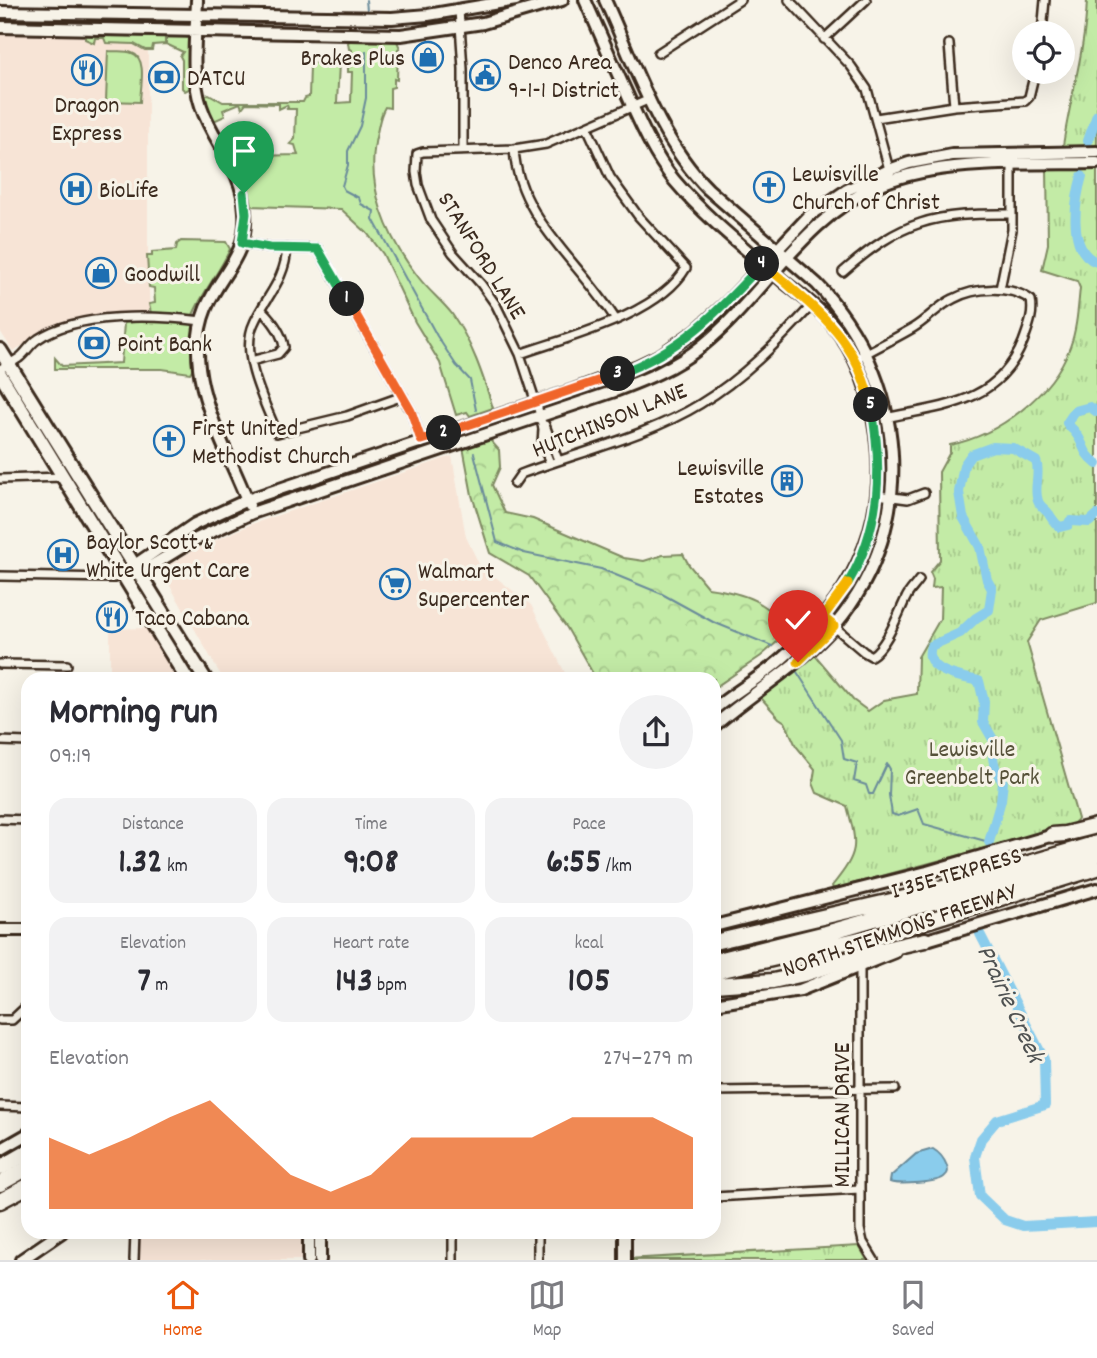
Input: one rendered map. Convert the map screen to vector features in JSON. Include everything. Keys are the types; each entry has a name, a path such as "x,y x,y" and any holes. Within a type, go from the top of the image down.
{"highway":[{"path":"1052,835 1065,834 1097,824"},
{"name":"NORTH STEMMONS FREEWAY","path":"721,940 926,893 1097,842"},
{"name":"I 35E TEXPRESS","path":"826,933 1097,855"},
{"name":"NORTH STEMMONS FREEWAY","path":"721,970 891,932 1097,869"},
{"path":"721,959 826,933 869,927 978,899 1009,897"},
{"path":"721,951 816,928 836,915"},
{"path":"721,985 773,981 871,952 925,940"},
{"path":"0,1168 21,1159"},
{"path":"0,1184 21,1162"},
{"path":"0,1202 21,1189"}],"main road":[{"path":"197,0 195,83 200,105 211,130 237,172 244,193 246,214 242,243 236,259 212,295 202,321 198,360 204,394 252,513"},
{"path":"516,0 392,18 2,12 2,27 401,35 498,20 562,0"},
{"path":"585,0 657,155 696,204 812,305 840,335 855,359 868,391 874,421 879,457 877,495 874,520 858,565 823,617 778,661 721,704"},
{"path":"605,0 664,130 694,175 834,302 853,327 867,353 889,417 892,452 891,497 876,559 854,602 798,662 721,721"},
{"path":"37,28 38,13"},
{"path":"79,29 82,14"},
{"path":"137,568 195,524 247,500 536,403 639,366 661,355 697,330 729,301 809,216 846,190 891,175 1012,159 1097,152"},
{"path":"1012,159 1097,163"},
{"path":"124,575 252,513 644,380 689,356 729,321 815,226 891,175"},
{"path":"0,350 3,369 64,477 183,672"},
{"path":"3,369 137,568 201,672"},
{"path":"421,440 434,452"},
{"path":"748,684 757,694"},
{"name":"NORTH STEMMONS FREEWAY","path":"721,924 927,872 1052,835"},
{"name":"NORTH STEMMONS FREEWAY","path":"721,1003 800,990 925,940 1097,889"},
{"path":"0,930 21,930"},
{"path":"0,1150 21,1138"},
{"path":"21,1260 52,1239"},
{"path":"309,1239 309,1260"},
{"path":"320,1239 320,1260"},
{"path":"625,1239 625,1260"}],"street":[{"path":"658,53 729,3 740,0"},
{"path":"789,0 862,80 871,97 891,175"},
{"path":"824,39 866,0"},
{"path":"1043,21 1045,0"},
{"path":"459,10 463,69 463,149 514,149 552,142 650,99"},
{"path":"949,44 954,106"},
{"path":"876,118 954,106 1025,101 1029,97 1032,84"},
{"path":"520,354 616,320 643,306 672,285 686,268 639,218 610,177 587,127"},
{"name":"STANFORD LANE","path":"463,149 417,154 418,185 431,220 453,253 496,305 520,354 558,460"},
{"path":"514,149 519,183 541,222 616,320"},
{"path":"1000,289 1010,239 1012,159"},
{"path":"843,272 876,245 906,227 947,217 1012,214"},
{"path":"242,243 260,247 318,249 414,417 421,440"},
{"path":"287,248 281,276 250,332 248,344 251,361 276,433 347,416 402,396"},
{"path":"855,359 911,330 953,298 976,291 1000,289 1031,300 1033,311 1017,354 1003,374 988,388 963,401 889,417"},
{"name":"HUTCHINSON LANE","path":"514,484 521,474 640,432 700,405 752,366 812,305"},
{"path":"251,361 278,354 283,349 282,340 272,321 262,310"},
{"path":"3,369 19,358 36,340 78,322 99,318 163,316 202,321"},
{"name":"STANFORD LANE","path":"540,415 542,443 550,463"},
{"path":"0,479 64,477"},
{"path":"877,495 908,499 924,493"},
{"path":"0,576 114,578 124,575"},
{"path":"823,617 872,656 891,628 907,595 919,580"},
{"path":"0,664 67,664"},
{"path":"0,741 21,742"},
{"path":"0,819 21,820"},
{"name":"MILLICAN DRIVE","path":"860,965 861,1236 874,1260"},
{"path":"0,1020 12,1020 21,1012"},
{"path":"721,1091 895,1089"},
{"path":"0,1106 21,1107"},
{"path":"721,1197 860,1189"},
{"path":"134,1260 135,1239"},
{"path":"453,1239 453,1260"},
{"path":"538,1239 538,1260"}],"shaded area":[{"path":"0,34 148,38 150,316 96,316 64,322 13,351 0,331"},
{"path":"452,456 466,537 479,564 531,605 564,672 219,672 161,570 190,552 252,524"},
{"path":"149,628 176,672 110,672 110,629"},
{"path":"129,1239 301,1239 301,1260 129,1260"}],"green space":[{"name":"Lewisville Greenbelt Park","path":"1087,0 1097,0 1097,603 1041,620 1027,642 1078,819 1072,825 833,889 832,886 852,857 854,849 847,806 817,793 813,783 815,769 796,746 785,722 762,699 762,695 814,654 853,700 868,711 884,700 917,694 918,657 940,619 941,587 932,588 933,579 930,572 940,560 939,472 950,452 950,445 987,432 1022,410 1051,381 1062,365 1074,333 1080,288 1077,281 1042,270 1048,244 1047,167 1060,167 1086,21"},
{"path":"85,35 165,36 165,44 153,45 152,50 145,50 134,44 106,43 104,38 95,38 94,43 85,39"},
{"path":"184,36 191,40 191,88 185,91 182,88 180,56 183,52 166,44 166,37"},
{"path":"350,39 396,39 400,48 397,80 394,79 394,87 390,88 390,108 385,107 383,110 377,133 374,153 376,191 381,210 397,246 419,278 452,314 465,336 493,408 470,416 467,412 456,415 440,363 415,322 383,254 367,233 341,209 250,206 239,156 251,159 249,151 252,156 298,155 295,145 290,144 295,139 296,109 286,109 287,105 279,109 279,104 246,103 242,108 240,103 223,110 225,116 216,120 212,119 204,99 205,95 209,94 223,102 303,102 309,97 310,66 303,61 310,56 311,63 339,63 337,103 351,102 352,72 348,72 348,67 352,66 352,50 349,49 348,43"},
{"path":"108,51 132,53 137,56 142,67 140,102 106,101"},
{"path":"181,241 226,242 230,249 193,315 151,313 149,304 155,303 154,288 149,287 147,256 152,256 152,252 176,250"},
{"path":"157,320 194,325 193,368 190,373 162,369 55,369 55,358 62,366 121,363 124,323"},
{"path":"490,440 499,450 500,467 492,485 505,513 533,519 624,558 644,561 663,555 683,554 708,588 754,600 793,628 761,656 721,683 721,672 592,672 567,628 529,576 490,553 472,495 463,447"},
{"path":"859,1246 867,1260 627,1260 627,1259"}],"water":[{"path":"933,1149 946,1163 948,1171 945,1176 919,1183 890,1182 891,1176 916,1154"}],"waterway":[{"path":"366,0 367,10"},
{"path":"366,51 366,98 360,126 348,151 348,165 342,186 344,190 359,198 361,204 374,211 373,219 437,336 456,365 470,380 476,410"},
{"name":"Prairie Creek","path":"1088,141 1097,115"},
{"name":"Prairie Creek","path":"1082,176 1077,198 1077,237 1087,256 1097,262"},
{"name":"Prairie Creek","path":"1097,412 1090,407 1075,411 1067,423 1097,464"},
{"name":"Prairie Creek","path":"989,842 1001,800 1003,782 994,762 994,741 983,722 984,702 979,681 945,672 932,662 930,655 931,646 960,633 989,610 992,589 987,580 980,547 963,517 959,492 964,465 971,455 993,447 1013,448 1036,461 1038,501 1058,526 1068,525 1070,521 1089,522 1097,515"},
{"path":"474,453 497,542 524,553 601,569 662,594 713,622 772,646"},
{"path":"797,672 841,740 844,759 857,763 854,781 866,785 869,794 873,794 887,764 890,769 889,795 892,814 898,816 918,809 924,824 989,842"},
{"name":"Prairie Creek","path":"980,934 1044,1059 1045,1105 997,1120 981,1139 975,1157 980,1196 1005,1220 1023,1226 1097,1222"}],"place":[{"name":"Brakes Plus","path":"428,57"},
{"name":"Dragon Express","path":"87,70"},
{"name":"Denco Area 9-1-1 District","path":"485,75"},
{"name":"DATCU","path":"164,77"},
{"name":"Lewisville Church of Christ","path":"769,187"},
{"name":"BioLife","path":"76,189"},
{"name":"Goodwill","path":"101,273"},
{"name":"Point Bank","path":"94,343"},
{"name":"First United Methodist Church","path":"169,441"},
{"name":"Lewisville Estates","path":"787,481"},
{"name":"Baylor Scott & White Urgent Care","path":"63,555"},
{"name":"Walmart Supercenter","path":"395,584"},
{"name":"Taco Cabana","path":"112,617"}],"route":[{"path":"244,193 246,214 242,243 269,248 318,249 411,411 421,440 536,403 639,366 661,355 697,330 729,301 763,263 817,309 847,344 868,391 879,457 874,520 862,555 840,595 823,617 834,626 798,662"}]}
